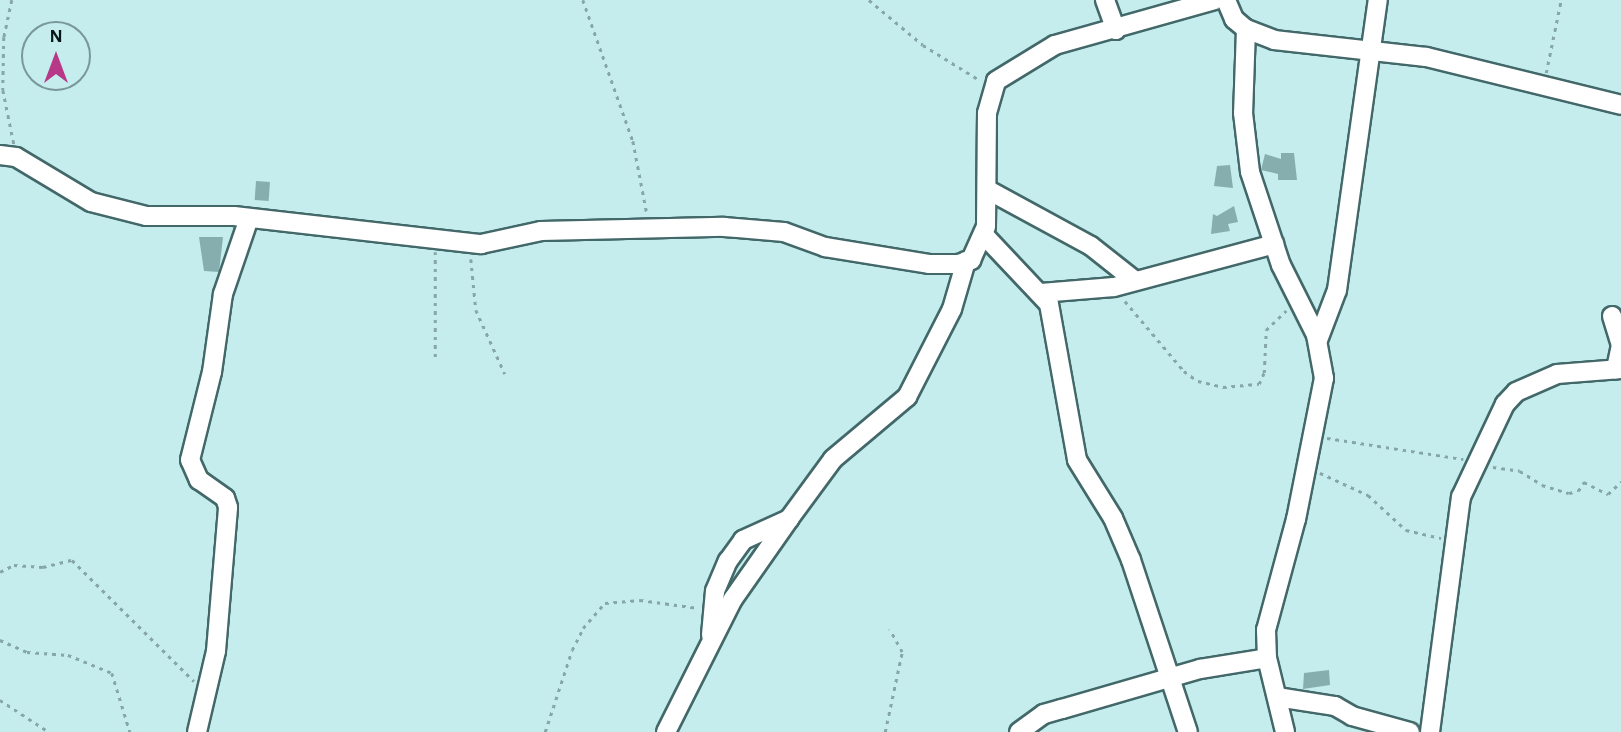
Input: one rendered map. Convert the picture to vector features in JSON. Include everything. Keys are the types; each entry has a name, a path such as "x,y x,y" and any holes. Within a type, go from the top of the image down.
{"street":[{"path":"1105,0 1116,30"},
{"path":"8,156 74,194 125,213 249,218 471,242 541,231 649,225 784,232 825,247 929,264 966,261 971,260 984,234 988,190 987,113 993,88 1014,67 1055,45 1215,0"},
{"path":"1226,0 1234,19 1246,29 1274,40 1371,49 1464,64 1621,105"},
{"path":"1318,340 1336,290 1378,0"},
{"path":"1246,29 1243,113 1248,152 1274,244 1318,340 1324,378 1307,468 1268,620 1267,658 1284,732"},
{"path":"988,190 1091,246 1134,280"},
{"path":"197,732 220,615 228,507 225,498 199,480 190,460 212,372 223,294 249,218"},
{"path":"984,234 1041,293 1055,321 1077,460 1114,518 1188,732"},
{"path":"1041,293 1114,287 1274,244"},
{"path":"666,732 733,599 789,519 833,459 907,397 952,310 966,261"},
{"path":"1430,732 1452,541 1461,497 1505,404 1516,392 1557,374 1619,369 1620,345 1612,316"},
{"path":"712,639 711,610 727,561 743,540 789,519"},
{"path":"1018,732 1044,714 1230,662 1267,658"},
{"path":"1277,697 1335,706 1352,716 1410,732"}],"path":[{"path":"8,156 2,90 4,37 12,0"},
{"path":"583,0 633,141 649,225"},
{"path":"869,0 923,45 993,88"},
{"path":"1542,86 1558,29 1561,0"},
{"path":"434,239 435,357"},
{"path":"471,242 476,310 505,374"},
{"path":"1114,287 1184,371 1209,385 1259,384 1264,373 1266,330 1300,304"},
{"path":"1314,436 1475,466 1509,467 1569,493 1578,491 1584,482 1608,494 1621,482"},
{"path":"1307,468 1368,495 1406,530 1452,541"},
{"path":"0,572 13,565 43,567 72,560 206,693"},
{"path":"545,732 572,650 583,628 605,603 640,600 711,610"},
{"path":"885,732 902,652 888,629"},
{"path":"0,640 27,652 68,655 112,673 130,732"},
{"path":"0,700 50,732"}],"building":[{"path":"1281,153 1294,153 1297,180 1278,180 1278,174 1261,170 1265,154 1281,159"},
{"path":"1230,165 1233,188 1214,186 1217,166"},
{"path":"256,181 270,182 269,201 255,200"},
{"path":"1234,206 1238,222 1228,224 1230,231 1211,234 1213,214 1217,216"},
{"path":"199,237 223,237 219,272 204,271"},
{"path":"1329,670 1330,685 1303,689 1304,673"}]}
